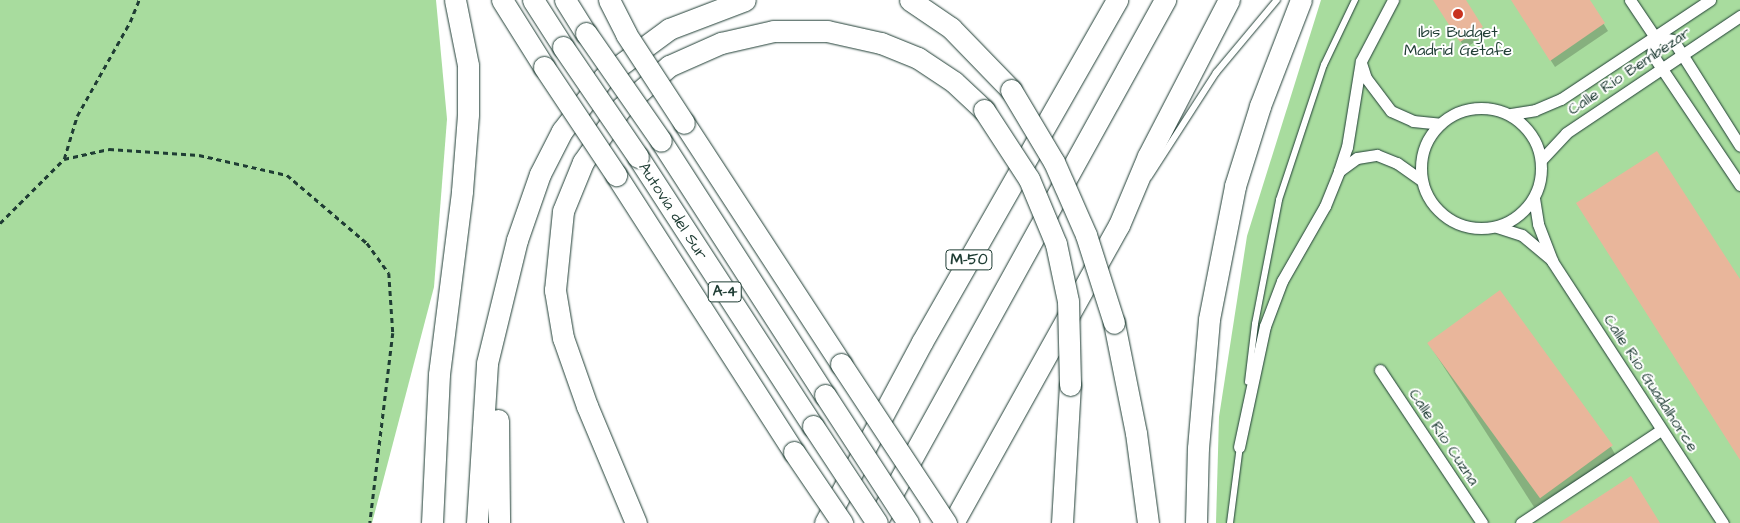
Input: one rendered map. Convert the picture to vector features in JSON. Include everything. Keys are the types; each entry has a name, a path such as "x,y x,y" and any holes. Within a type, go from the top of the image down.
{"highway":[{"path":"432,523 439,374 462,191 468,114 468,64 455,0"},
{"path":"502,0 794,452 842,523"},
{"name":"Autovía del Sur","path":"533,0 638,157 876,523"},
{"name":"Autovía del Sur","path":"565,0 661,141 908,523"},
{"path":"609,0 626,34 946,523"},
{"path":"477,523 487,363 517,240 540,174 562,131 604,77 668,29 745,0"},
{"path":"910,0 951,28 1011,90 1054,162 1086,235 1114,323 1136,433 1148,523"},
{"name":"M-50","path":"825,523 922,342 1117,0"},
{"name":"M-50","path":"876,523 1165,0"},
{"path":"954,523 1119,225 1148,156 1229,0"},
{"path":"1196,523 1198,448 1209,319 1235,186 1260,106 1300,2"},
{"path":"636,523 587,406 563,338 555,290 563,211 583,162 621,108 669,66 721,43 774,31 827,32 881,43 918,58 954,82 984,110 1029,179 1056,244 1068,302 1070,384 1062,523"},
{"path":"499,523 496,444 500,363 517,240"}],"street":[{"path":"1239,447 1265,326 1282,281 1325,206 1339,171 1347,147 1361,62 1394,0"},
{"path":"1630,0 1654,37 1652,54 1740,185"},
{"name":"Calle Río Bembezar","path":"1511,114 1535,110 1560,99 1710,0"},
{"name":"Calle Río Bembezar","path":"1542,159 1566,133 1740,16"},
{"path":"1654,37 1673,40 1740,146"},
{"path":"1361,62 1366,78 1392,111 1413,121 1440,124"},
{"path":"1339,171 1357,158 1377,155 1397,163 1422,180 1436,208 1449,220 1480,229 1497,227 1523,212 1534,198 1541,180 1542,159 1536,141 1525,125 1511,114 1494,108 1475,107 1455,113 1440,124 1424,148 1422,180"},
{"name":"Calle Río Guadalhorce","path":"1534,198 1538,224 1552,260 1723,523"},
{"name":"Calle Río Guadalhorce","path":"1497,227 1522,236 1552,260"},
{"name":"Calle Río Cuzna","path":"1380,370 1482,523"},
{"path":"1521,523 1661,430"}],"lane":[{"path":"1119,225 1216,73 1276,0"},
{"path":"1230,523 1255,324 1279,200 1324,65 1355,0"}],"path":[{"path":"0,223 64,159 77,116 130,22 138,0"},
{"path":"64,159 109,149 200,155 287,175 367,243 389,273 392,333 370,523"}],"green space":[{"path":"0,0 436,0 447,119 434,287 372,523 0,523"},
{"path":"1321,0 1740,0 1740,523 1216,523 1219,417 1247,236"}],"building":[{"name":"Ibis Budget Madrid Getafe","path":"1433,0 1466,0 1483,27 1460,42"},
{"path":"1511,0 1590,0 1605,23 1550,61"},
{"path":"1657,151 1740,279 1740,460 1576,203"},
{"path":"1500,290 1613,445 1540,498 1427,343"},
{"path":"1631,476 1660,523 1559,523"}],"place":[{"name":"Ibis Budget Madrid Getafe","path":"1458,14"}]}
